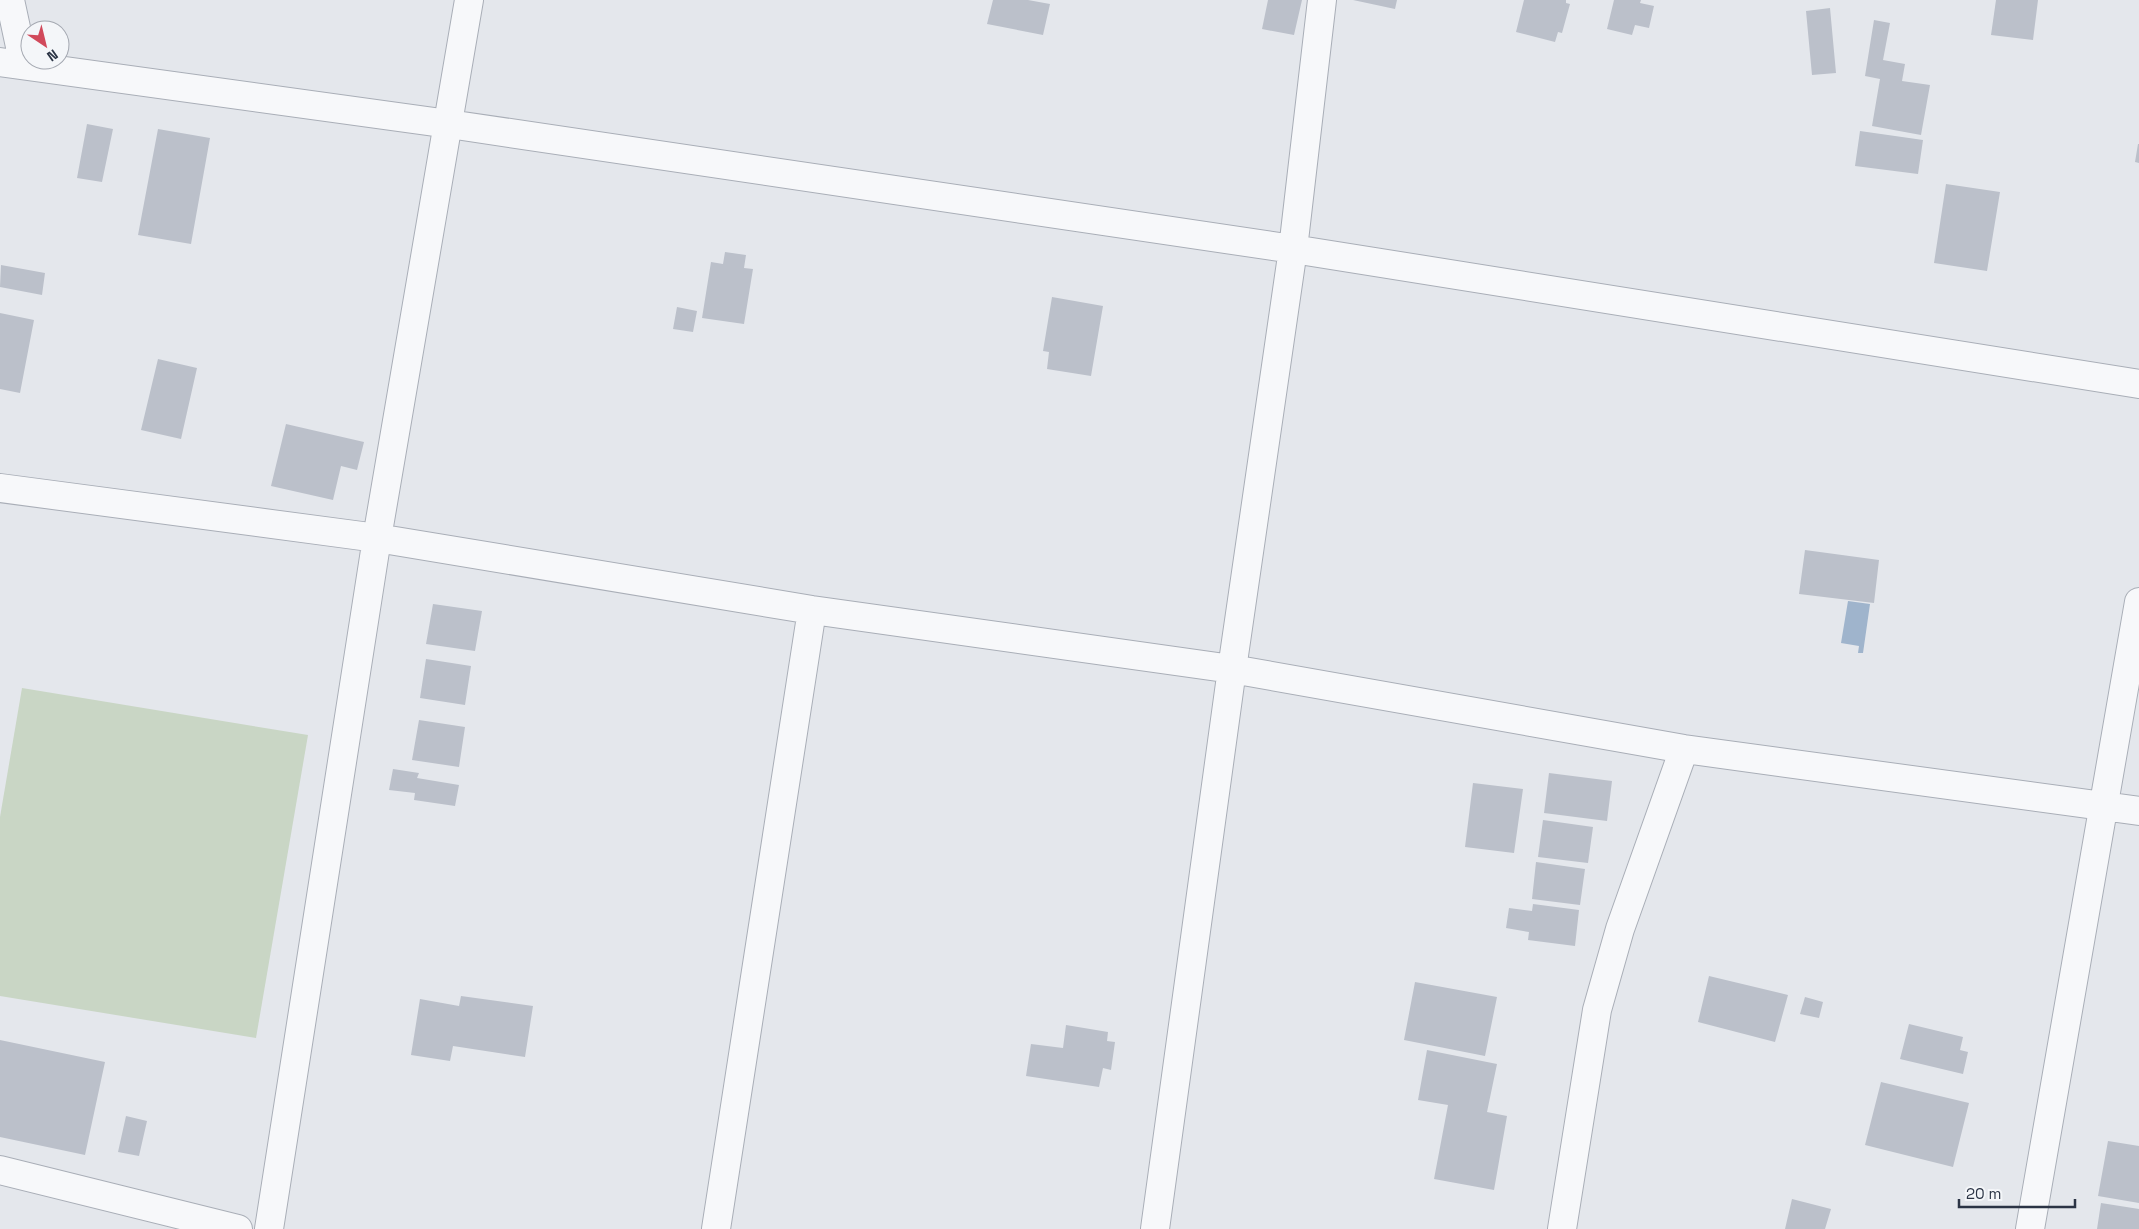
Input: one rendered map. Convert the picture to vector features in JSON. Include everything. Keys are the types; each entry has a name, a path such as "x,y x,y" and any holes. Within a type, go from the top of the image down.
{"street":[{"path":"10,0 12,64 449,124 1293,249 2139,384"},
{"path":"269,1229 377,538 469,0"},
{"path":"1155,1229 1232,669 1293,249 1322,0"},
{"path":"0,488 377,538 812,610 1232,669 1684,749 2104,804 2139,811"},
{"path":"2030,1229 2139,602"},
{"path":"716,1229 812,610"},
{"path":"1562,1229 1597,1010 1620,929 1684,749"},
{"path":"0,1170 238,1229"}],"green space":[{"path":"22,688 308,735 256,1038 0,996 0,817"}],"water":[{"path":"1848,601 1870,604 1863,653 1858,653 1859,646 1841,643"}],"building":[{"path":"993,0 1028,0 1050,4 1043,35 987,24"},
{"path":"1268,0 1302,0 1294,35 1262,29"},
{"path":"1353,0 1397,0 1395,9"},
{"path":"1524,0 1566,0 1566,3 1570,4 1562,33 1558,32 1555,42 1516,32"},
{"path":"1614,0 1641,0 1640,3 1654,6 1649,28 1635,25 1632,35 1607,29"},
{"path":"1996,0 2038,0 2033,40 1991,35"},
{"path":"1830,8 1836,73 1812,75 1806,11"},
{"path":"1874,20 1890,23 1883,60 1905,64 1902,81 1930,85 1921,135 1872,126 1880,79 1865,76"},
{"path":"87,124 113,129 102,182 77,178"},
{"path":"158,129 210,138 191,244 138,235"},
{"path":"1860,131 1923,140 1918,174 1855,166"},
{"path":"2139,144 2139,163 2135,162"},
{"path":"1946,184 2000,192 1987,271 1934,263"},
{"path":"725,252 746,255 744,268 753,269 744,324 702,318 711,262 723,264"},
{"path":"1,265 45,273 42,295 0,287"},
{"path":"1052,297 1103,306 1091,376 1047,369 1049,352 1043,351"},
{"path":"677,307 697,311 693,332 673,329"},
{"path":"0,313 34,320 20,393 0,389"},
{"path":"158,359 197,368 181,439 141,430"},
{"path":"286,424 364,442 357,470 341,466 333,500 271,486"},
{"path":"1805,550 1879,560 1874,603 1799,594"},
{"path":"433,604 482,611 475,651 426,644"},
{"path":"426,659 471,666 465,705 420,698"},
{"path":"419,720 465,727 459,767 412,760"},
{"path":"393,769 419,773 417,778 459,785 455,806 414,800 415,793 389,790"},
{"path":"1549,773 1612,781 1607,821 1544,813"},
{"path":"1473,783 1523,789 1514,853 1465,847"},
{"path":"1543,820 1593,827 1588,863 1538,857"},
{"path":"1536,862 1585,869 1580,905 1532,899"},
{"path":"1533,904 1579,910 1575,946 1528,940 1529,932 1506,928 1509,908 1532,911"},
{"path":"1709,976 1788,995 1775,1042 1698,1022"},
{"path":"1415,982 1497,997 1485,1056 1404,1040"},
{"path":"461,996 533,1006 525,1057 453,1046 450,1061 411,1055 420,999 459,1006"},
{"path":"1805,997 1823,1002 1819,1018 1800,1014"},
{"path":"1909,1024 1963,1037 1960,1050 1968,1052 1963,1074 1900,1059"},
{"path":"1066,1025 1108,1032 1107,1041 1115,1042 1111,1070 1103,1068 1099,1087 1026,1076 1031,1044 1063,1048"},
{"path":"0,1040 105,1062 85,1155 0,1137"},
{"path":"1427,1050 1497,1064 1487,1112 1507,1116 1494,1190 1434,1179 1448,1105 1418,1100"},
{"path":"1881,1082 1969,1103 1953,1167 1865,1145"},
{"path":"126,1116 147,1121 139,1156 118,1152"},
{"path":"2108,1141 2139,1146 2139,1203 2098,1196"},
{"path":"1792,1199 1831,1209 1825,1229 1785,1229"},
{"path":"2101,1203 2139,1209 2139,1229 2097,1229"}]}
